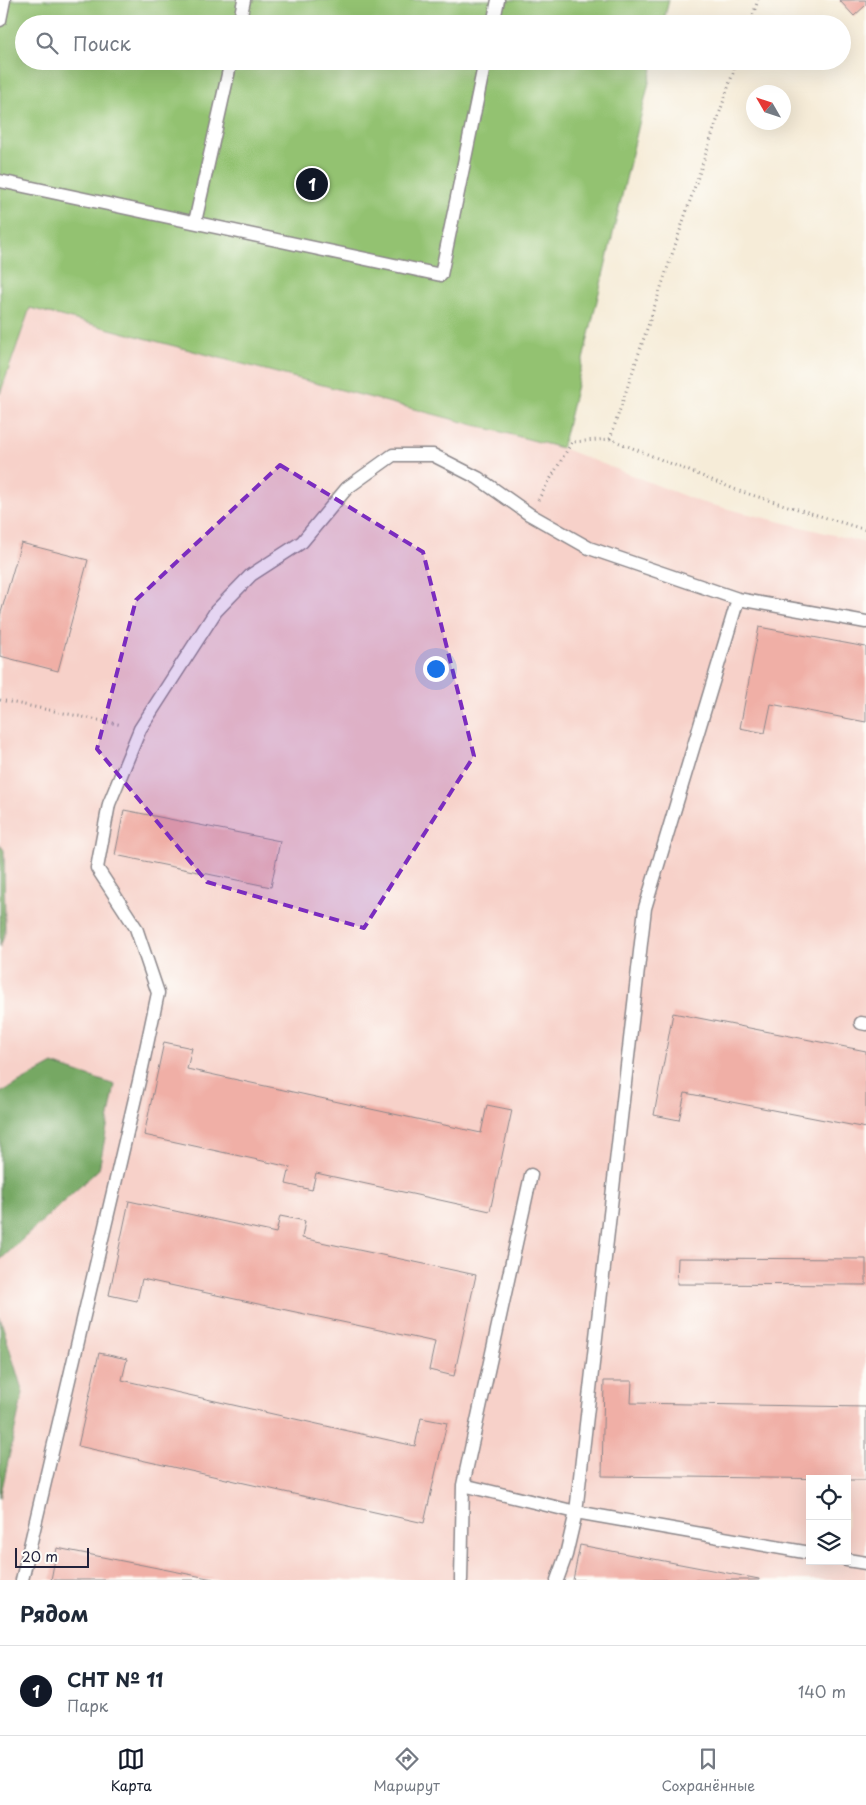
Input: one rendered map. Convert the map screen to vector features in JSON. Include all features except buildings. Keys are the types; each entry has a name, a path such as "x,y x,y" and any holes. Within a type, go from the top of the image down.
{"lane":[{"path":"0,20 4,0"},
{"path":"241,15 244,0"},
{"path":"495,15 498,0"},
{"path":"195,222 229,70"},
{"path":"0,180 441,275 483,70"},
{"path":"22,1580 158,993 136,928 97,868 109,804 140,728 216,611 251,575 302,542 347,488 392,455 433,454 478,478 529,514 589,548 738,599 866,622"},
{"path":"557,1580 566,1555 576,1512 645,908 738,599"},
{"path":"461,1580 463,1485 531,1175"},
{"path":"463,1485 576,1512 806,1552"},
{"path":"851,1561 866,1563"}],"path":[{"path":"753,15 758,0"},
{"path":"610,439 734,70"},
{"path":"529,514 572,442 610,439 739,491 866,530"},
{"path":"0,700 140,728"}],"highlighted area":[{"path":"280,465 423,552 474,756 364,928 207,882 97,749 136,600"}],"shaded area":[{"path":"30,308 562,448 700,502 866,543 866,1580 0,1580 0,1498 23,1393 0,1317 0,1260 99,1169 115,1086 53,1064 0,1093 0,947 5,933 4,850 0,845 0,394"}],"green space":[{"path":"0,0 669,0 665,15 15,15 15,70 652,70 562,448 30,308 0,394"},
{"path":"0,845 4,850 5,933 0,947"},
{"path":"53,1064 115,1085 99,1169 0,1260 0,1093"},
{"path":"0,1317 23,1393 0,1498"}],"place":[{"name":"СНТ № 11","path":"312,184"}]}
